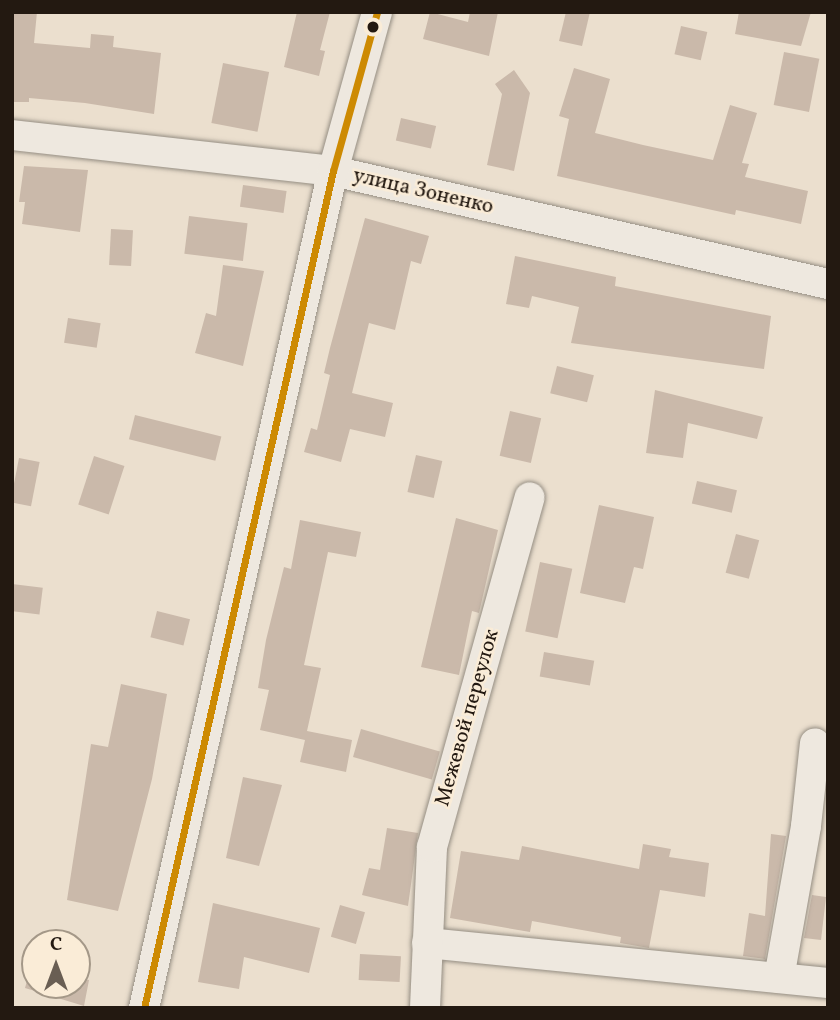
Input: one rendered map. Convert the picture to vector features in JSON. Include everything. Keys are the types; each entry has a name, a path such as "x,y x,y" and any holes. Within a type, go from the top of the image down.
{"street":[{"path":"144,1008 333,172 377,12"},
{"name":"улица Зоненко","path":"12,135 333,172 828,284"},
{"name":"Межевой переулок","path":"425,1008 432,847 530,497"},
{"path":"779,978 806,826 816,743"},
{"path":"427,943 828,983"}],"building":[{"path":"13,12 37,12 34,43 90,48 91,34 114,36 113,47 161,53 154,114 85,103 29,98 29,102 12,102"},
{"path":"297,12 330,12 320,50 325,51 319,76 284,67"},
{"path":"430,12 468,22 470,12 498,12 489,56 423,39"},
{"path":"566,12 590,12 582,46 559,41"},
{"path":"739,12 811,12 801,46 735,34"},
{"path":"681,26 707,32 701,60 674,54"},
{"path":"784,52 819,59 809,112 774,105"},
{"path":"223,63 269,72 257,132 211,123"},
{"path":"574,68 610,79 595,133 643,145 713,160 730,105 757,113 742,163 749,164 745,177 808,191 801,224 736,210 735,215 557,176 569,119 559,116"},
{"path":"514,70 530,93 514,171 487,165 502,94 495,84"},
{"path":"401,118 436,126 431,149 396,140"},
{"path":"24,166 88,170 80,232 22,224 25,202 19,202"},
{"path":"243,185 287,191 284,213 240,207"},
{"path":"189,216 248,223 243,261 184,254"},
{"path":"365,218 429,236 421,264 411,261 395,330 369,323 352,393 393,403 385,437 350,429 341,462 304,452 311,428 317,430 330,375 324,373"},
{"path":"111,229 133,230 131,266 109,265"},
{"path":"515,256 616,277 615,286 771,316 764,369 571,343 579,307 532,296 529,308 506,304"},
{"path":"223,265 264,271 243,366 195,353 206,313 216,316"},
{"path":"68,318 101,323 97,348 64,343"},
{"path":"557,366 594,375 587,402 550,393"},
{"path":"655,390 763,417 757,439 688,423 683,458 646,453"},
{"path":"510,411 541,418 531,463 500,456"},
{"path":"135,415 221,437 215,461 129,439"},
{"path":"416,455 442,461 434,498 407,492"},
{"path":"94,456 124,466 109,514 78,505"},
{"path":"19,458 40,462 31,506 12,502"},
{"path":"697,481 737,490 732,513 692,503"},
{"path":"599,505 654,517 643,569 634,567 625,603 580,593"},
{"path":"456,518 498,530 479,613 472,611 459,675 421,667"},
{"path":"300,520 361,532 356,557 328,552 304,665 321,668 307,731 352,740 346,772 300,762 305,740 260,730 269,690 258,688 266,640 284,567 291,569"},
{"path":"736,534 759,540 749,579 726,573"},
{"path":"540,562 572,569 558,638 525,631"},
{"path":"12,584 43,588 39,615 12,611"},
{"path":"157,611 190,619 183,645 150,637"},
{"path":"544,652 594,661 590,685 540,677"},
{"path":"121,684 167,694 152,779 118,911 67,900 91,744 108,747"},
{"path":"361,729 440,752 432,779 353,757"},
{"path":"243,777 282,785 259,866 226,858"},
{"path":"387,828 418,833 408,906 362,895 369,868 380,870"},
{"path":"771,834 786,836 765,959 743,956 749,913 765,916"},
{"path":"643,844 671,849 669,857 709,863 705,897 660,890 649,948 620,943 621,937 532,921 530,932 450,918 461,851 519,860 522,846 639,869"},
{"path":"812,895 826,897 821,940 804,938"},
{"path":"213,903 320,928 309,973 244,957 239,989 198,982"},
{"path":"340,905 365,912 356,944 331,937"},
{"path":"360,954 401,956 400,982 359,980"},
{"path":"61,999 85,999 84,1006"}],"transit line":[{"path":"144,1008 333,171 377,12"}]}
